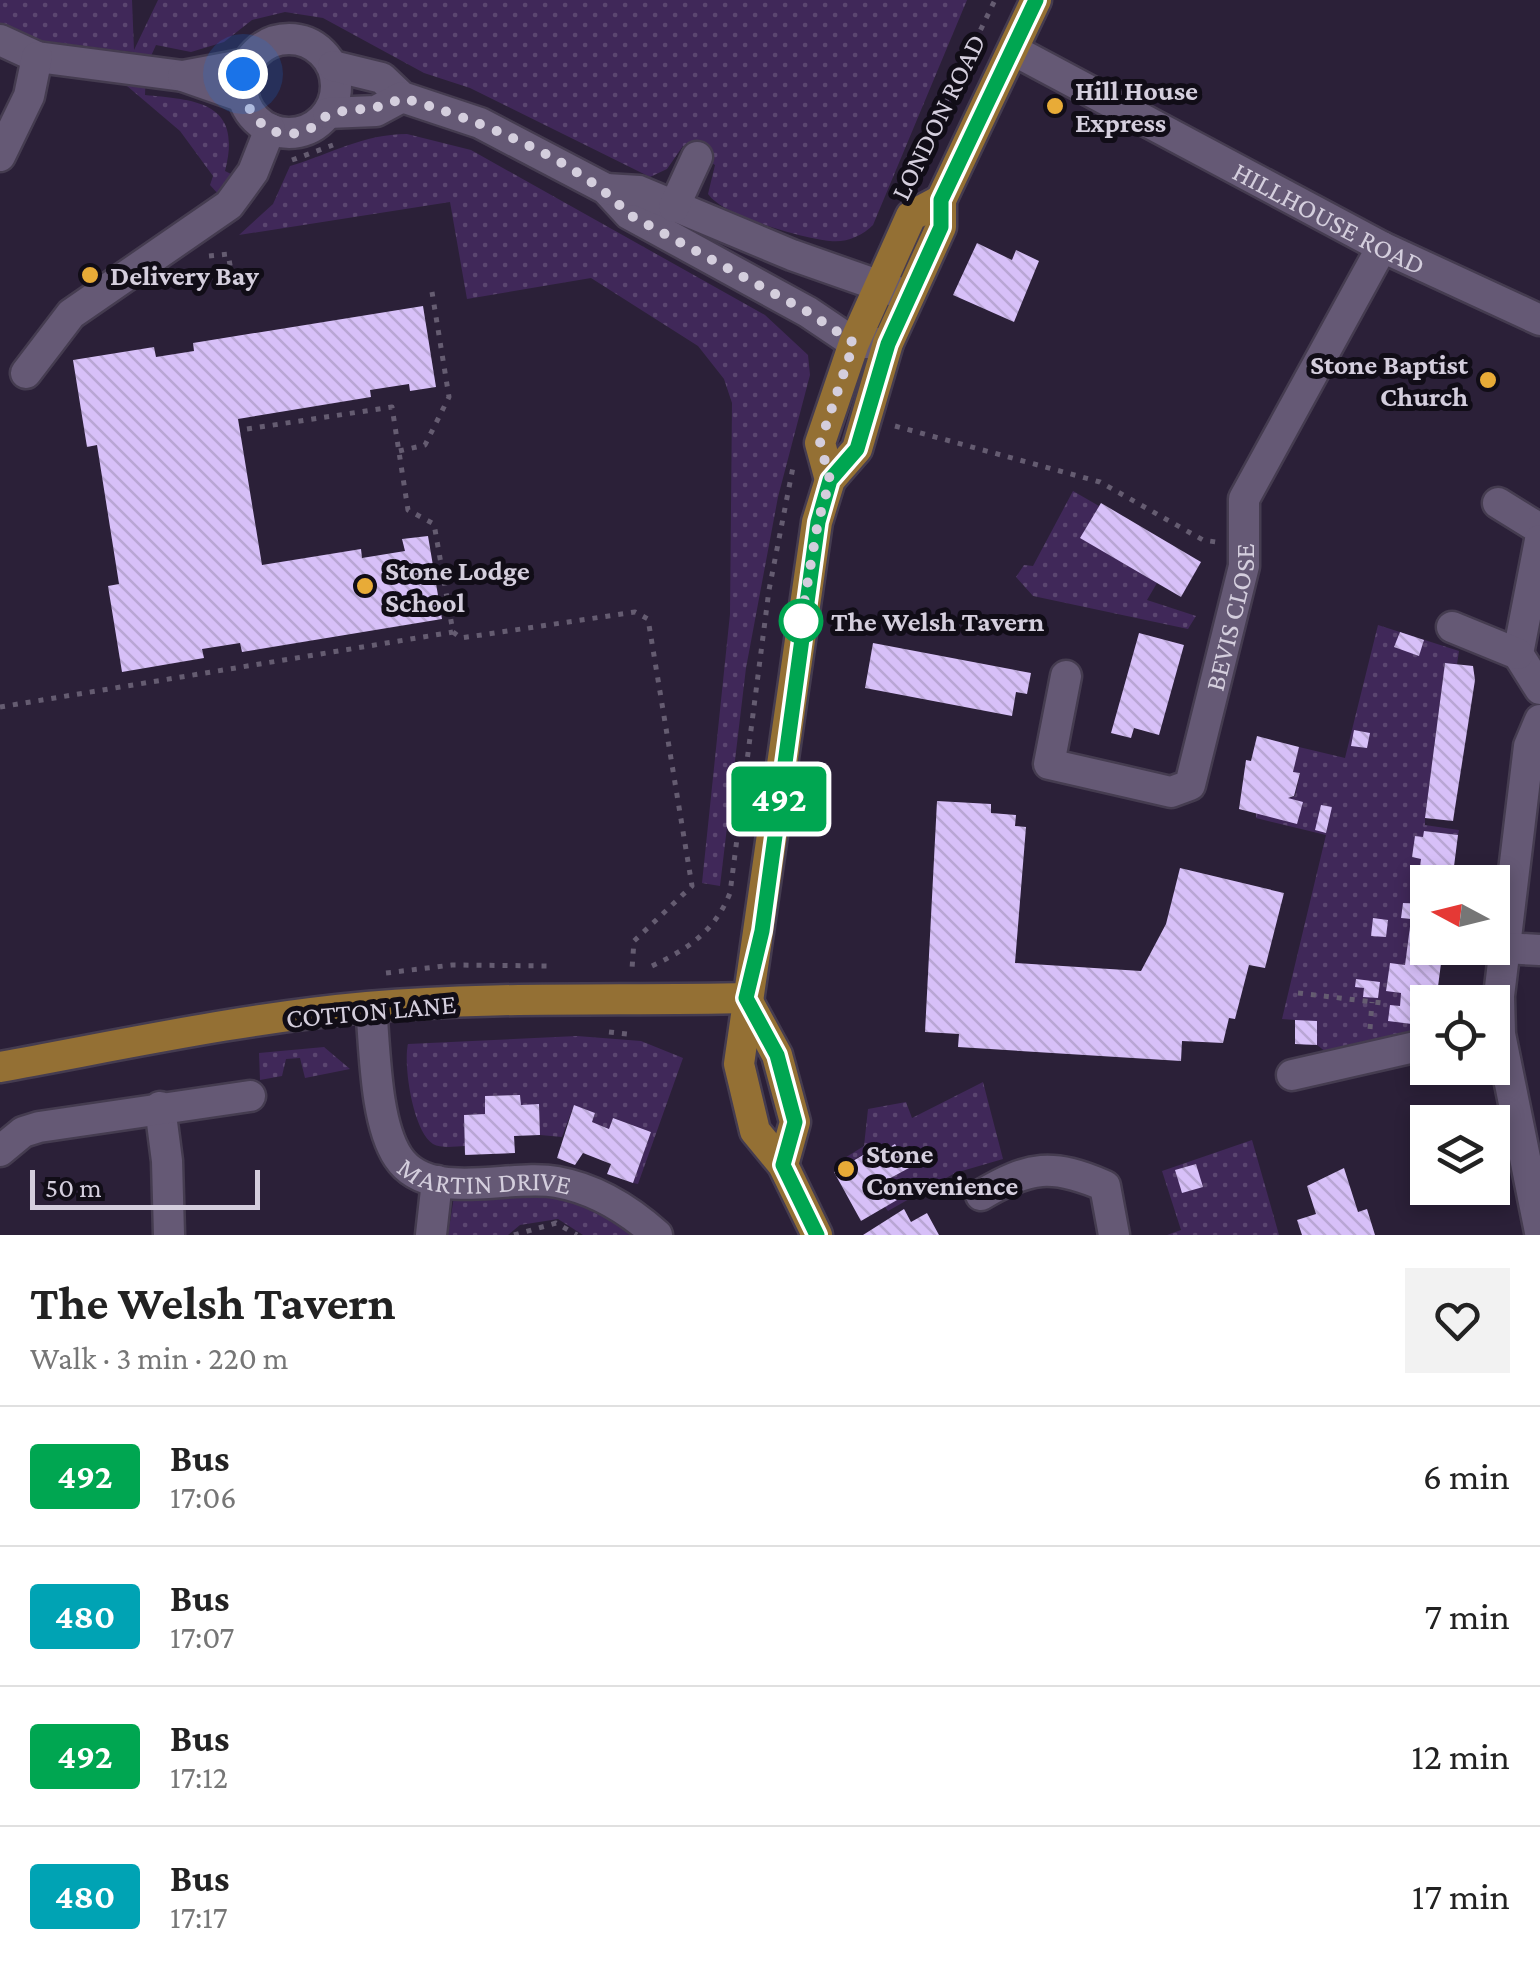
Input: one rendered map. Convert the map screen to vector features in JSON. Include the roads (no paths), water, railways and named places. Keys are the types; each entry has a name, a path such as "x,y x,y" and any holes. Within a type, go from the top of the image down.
{"main road":[{"name":"LONDON ROAD","path":"746,998 770,874 802,617 818,522 830,480 857,449 888,344 941,227 941,200 1036,0"},
{"name":"LONDON ROAD","path":"830,480 820,443 854,343 912,216 941,200"},
{"name":"COTTON LANE","path":"0,1066 371,1007 543,997 630,1001 746,998"},
{"path":"746,998 777,1055 795,1122 783,1165 817,1235"}],"street":[{"path":"183,76 247,64 266,45 290,38 316,46 333,66 337,82 336,126"},
{"path":"0,40 37,57 183,76 243,97"},
{"name":"HILLHOUSE ROAD","path":"1014,50 1382,246 1540,320"},
{"path":"0,156 23,112 37,57"},
{"path":"247,64 243,97 248,110 270,130 296,133 336,126 402,98"},
{"path":"333,66 382,78 402,98 480,123 606,189 628,214 808,312 854,343 888,344"},
{"path":"26,373 72,314 229,205 254,172 270,130"},
{"path":"674,207 697,156"},
{"path":"606,189 638,192 812,262 909,296"},
{"name":"BEVIS CLOSE","path":"1066,676 1050,764 1171,792 1190,785 1244,566 1244,499 1382,246"},
{"path":"1498,502 1540,528"},
{"path":"1518,654 1540,540"},
{"path":"1452,627 1518,654 1540,689"},
{"path":"1510,900 1529,746 1540,720"},
{"path":"1510,948 1540,950"},
{"name":"MARTIN DRIVE","path":"371,1007 380,1091 393,1148 408,1169 438,1181 532,1179 563,1183 612,1201 657,1235"},
{"path":"1292,1075 1410,1048"},
{"path":"1507,1085 1540,1232"},
{"path":"0,1151 32,1129 160,1106 250,1096"},
{"path":"160,1106 167,1160 169,1235"},
{"path":"981,1195 1019,1172 1066,1170 1105,1186 1114,1235"},
{"path":"431,1235 438,1181"}],"place":[{"name":"Hill House Express","path":"1055,106"},
{"name":"Delivery Bay","path":"90,275"},
{"name":"Stone Baptist Church","path":"1488,380"},
{"name":"Stone Lodge School","path":"365,586"},
{"name":"The Welsh Tavern","path":"801,621"},
{"name":"Stone Convenience","path":"846,1169"}]}
